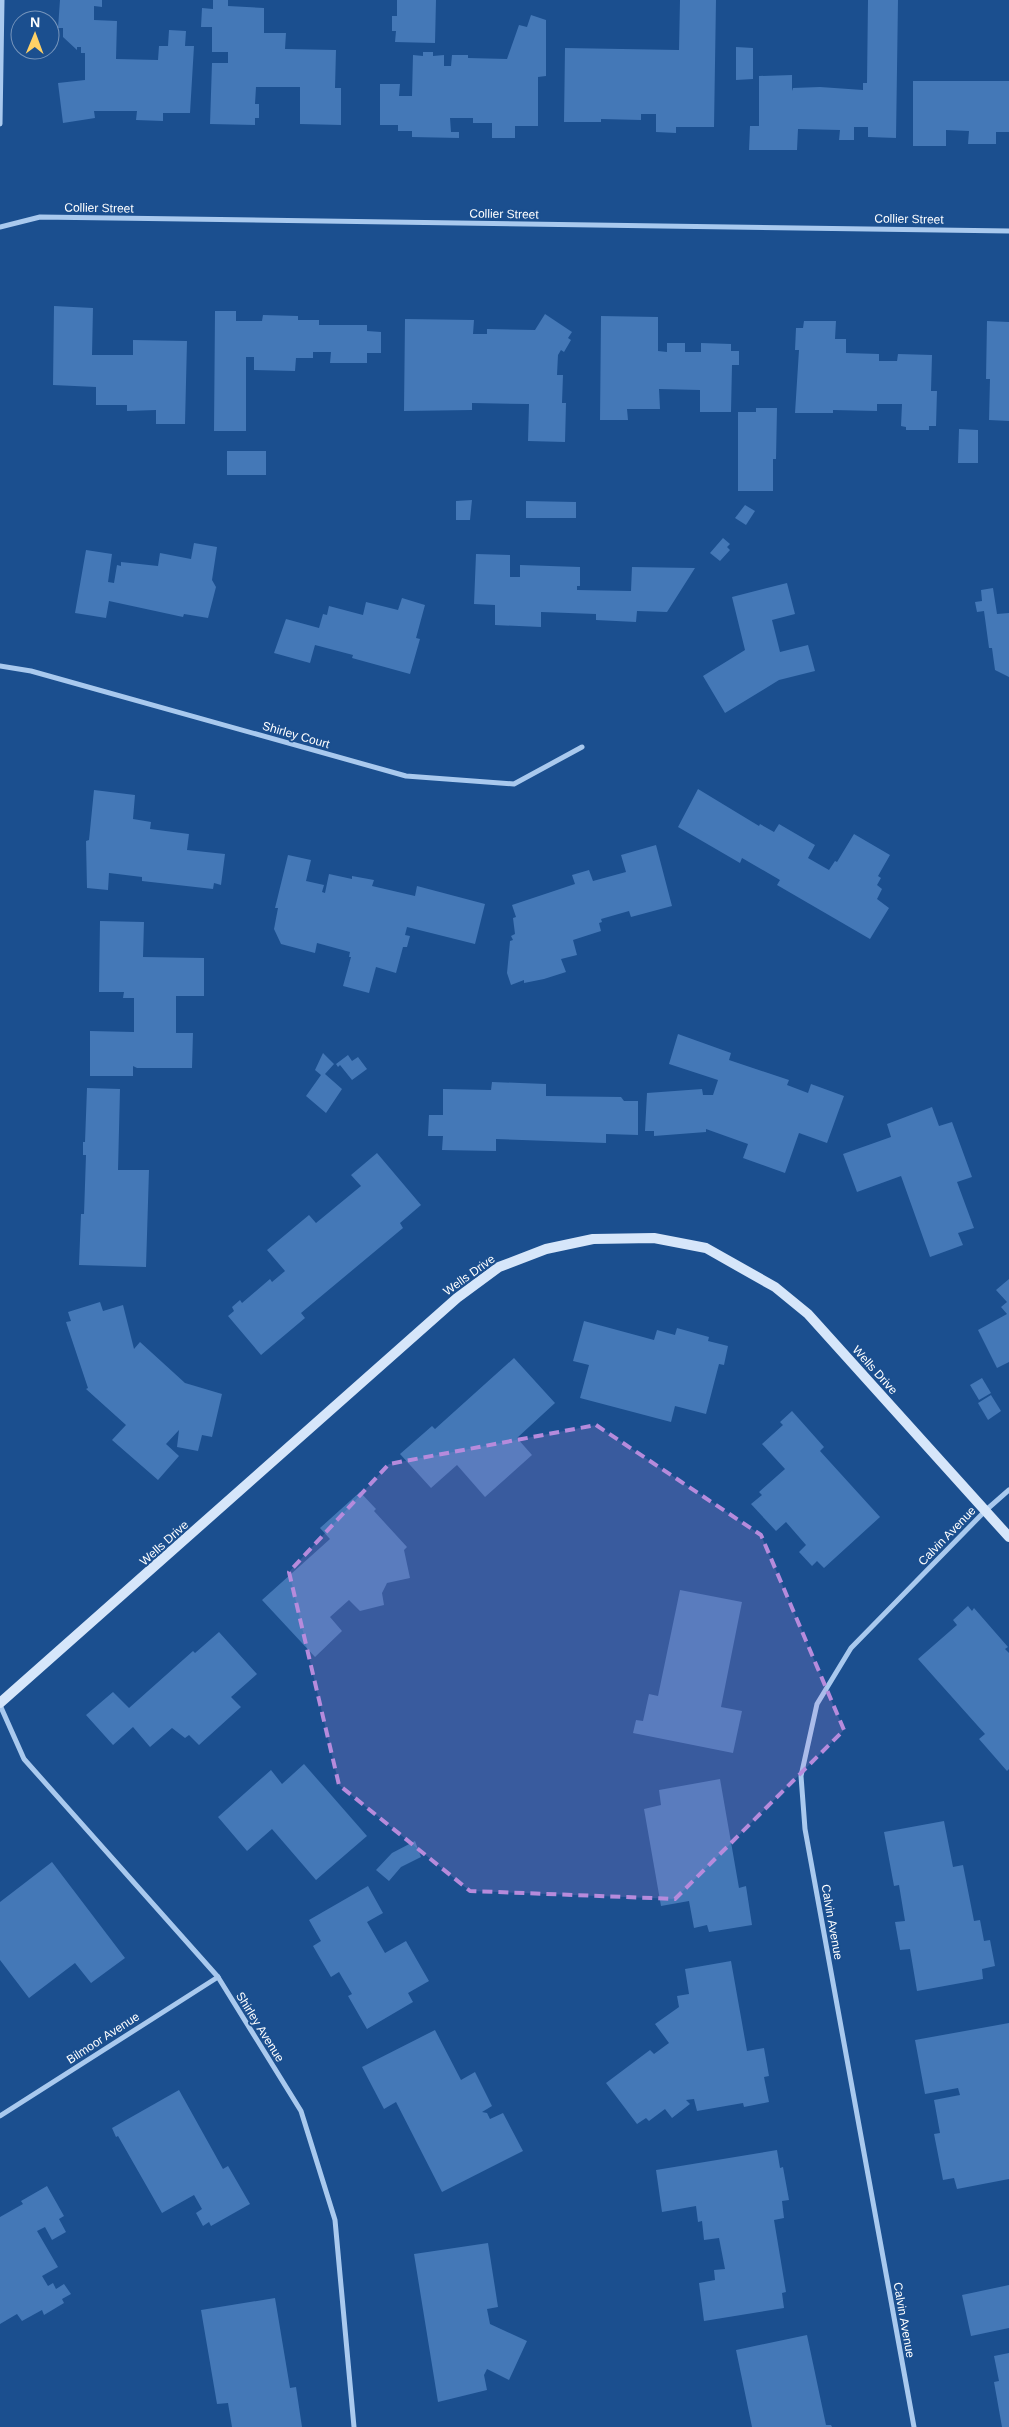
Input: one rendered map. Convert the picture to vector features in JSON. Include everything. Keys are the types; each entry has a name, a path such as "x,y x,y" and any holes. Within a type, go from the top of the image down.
{"main road":[{"name":"Wells Drive","path":"0,1704 457,1298 499,1267 546,1249 593,1239 654,1238 706,1248 775,1286 808,1314 1009,1537"}],"street":[{"path":"0,124 2,0"},
{"name":"Collier Street","path":"0,227 40,217 1009,231"},
{"name":"Shirley Court","path":"0,666 31,671 406,776 514,784 582,747"},
{"name":"Calvin Avenue","path":"914,2427 805,1829 802,1776 817,1704 851,1648 985,1511 1009,1490"},
{"name":"Shirley Avenue","path":"0,1704 24,1759 218,1977 302,2111 332,2211 345,2314 354,2427"},
{"name":"Bilmoor Avenue","path":"0,2116 218,1977"}],"highlighted area":[{"path":"596,1425 761,1535 844,1730 675,1899 470,1891 339,1785 289,1572 389,1464"}],"building":[{"path":"60,0 102,0 102,7 94,6 94,20 117,21 116,59 158,60 159,46 168,46 169,30 186,31 185,46 194,46 190,113 163,113 163,121 136,120 137,111 94,111 95,118 63,123 58,83 85,80 85,53 81,53 81,47 77,47 77,50 63,37 63,28 60,28"},
{"path":"213,0 228,0 228,6 264,8 264,33 286,33 285,49 336,50 335,88 341,88 341,125 300,124 300,87 256,87 255,104 259,104 259,118 255,118 255,125 210,124 212,63 228,63 228,52 212,52 212,27 201,27 202,8 213,9"},
{"path":"397,0 436,0 435,43 395,42 396,31 392,31 392,16 397,16"},
{"path":"680,0 716,0 714,127 676,127 676,133 656,132 656,114 641,114 641,120 601,119 601,122 564,122 565,48 679,50"},
{"path":"868,0 898,0 896,138 868,137 868,127 854,127 854,140 839,140 840,130 798,129 797,150 749,150 750,126 759,126 759,76 792,75 792,91 793,88 820,87 863,90 863,83 867,83"},
{"path":"531,15 546,20 546,76 538,77 538,126 515,126 515,138 492,138 492,123 473,123 473,118 450,118 451,132 459,132 459,138 412,137 412,131 398,131 398,125 380,125 380,84 400,84 399,96 412,96 413,55 423,56 423,52 433,52 433,56 444,55 444,66 451,66 452,55 468,55 468,58 507,59 519,25 527,27"},
{"path":"736,47 753,48 753,79 736,80"},
{"path":"913,81 1009,81 1009,132 996,132 996,144 968,144 969,131 946,130 946,146 913,146"},
{"path":"54,306 93,308 92,355 133,355 133,340 187,341 185,424 156,424 156,410 127,411 127,405 96,405 96,387 53,385"},
{"path":"215,311 236,311 236,321 262,321 263,315 298,316 298,320 319,320 319,325 367,325 367,331 381,332 381,353 367,353 367,363 330,363 331,352 313,352 313,358 296,358 295,371 254,370 254,357 246,357 246,431 214,431"},
{"path":"545,314 572,332 568,338 571,340 564,352 561,350 558,355 557,375 563,375 562,403 566,403 565,442 528,441 529,404 472,403 472,410 404,411 405,319 474,320 473,334 487,334 487,329 535,330"},
{"path":"601,316 658,317 658,351 667,352 667,343 685,343 685,352 701,352 701,343 731,344 731,351 739,351 739,365 732,365 731,412 700,412 700,390 659,389 660,409 627,409 628,420 600,420"},
{"path":"804,321 836,321 835,339 846,339 846,353 879,354 879,361 897,361 898,354 932,355 931,391 937,391 936,426 929,426 929,430 906,430 906,427 901,426 902,404 877,404 877,411 833,410 833,413 795,413 799,350 795,350 796,328 803,328"},
{"path":"987,321 1009,322 1009,421 989,420 990,379 986,379"},
{"path":"756,408 777,408 776,459 773,459 773,491 738,491 738,412 756,412"},
{"path":"959,429 978,430 978,463 958,463"},
{"path":"227,451 266,451 266,475 227,475"},
{"path":"472,500 470,520 456,520 456,501"},
{"path":"526,501 576,502 576,518 526,518"},
{"path":"745,505 755,511 746,525 735,518"},
{"path":"723,538 730,544 727,547 730,550 720,561 710,553"},
{"path":"194,543 217,547 212,580 216,587 208,618 184,614 183,617 109,601 106,618 75,613 86,550 112,554 108,582 114,583 117,565 121,566 121,562 158,566 160,553 191,559"},
{"path":"476,554 510,555 510,577 520,577 520,565 580,567 580,586 577,586 577,590 631,591 632,567 695,568 667,612 637,611 636,622 596,620 596,614 541,612 541,627 495,625 495,605 474,604"},
{"path":"787,583 795,614 772,620 780,652 808,645 815,671 779,680 725,713 703,676 745,650 732,597"},
{"path":"993,588 997,614 1009,613 1009,677 995,670 992,648 989,648 984,611 977,612 975,602 982,601 981,590"},
{"path":"402,598 425,605 416,638 420,639 410,674 352,658 353,655 315,645 310,663 274,653 286,619 319,628 323,614 327,615 329,606 363,615 366,602 398,610"},
{"path":"698,789 759,826 760,824 774,832 779,824 815,845 808,858 829,870 835,861 837,862 854,834 890,855 878,876 881,878 877,885 882,889 877,899 889,908 870,939 777,885 780,880 742,858 740,863 678,827"},
{"path":"94,790 135,795 133,819 151,822 150,829 189,834 187,850 225,854 221,885 214,883 213,889 142,881 142,877 109,873 108,890 87,888 86,841 89,840"},
{"path":"656,845 672,906 631,917 629,911 601,919 602,922 599,923 601,931 573,940 577,955 561,959 566,972 524,983 524,980 511,985 507,973 510,941 513,940 511,936 515,934 513,918 516,917 512,905 575,884 572,875 589,870 593,881 626,872 621,855"},
{"path":"288,855 311,860 306,881 324,885 322,892 325,893 329,874 352,879 352,876 374,880 372,886 415,896 417,886 485,904 475,944 407,927 405,935 410,936 407,947 403,947 396,973 376,967 369,993 343,986 351,957 349,957 350,952 317,943 315,953 281,944 274,929 278,908 275,908"},
{"path":"100,921 144,922 143,957 204,958 204,996 176,996 176,1033 193,1033 192,1068 137,1068 133,1066 133,1076 90,1076 90,1031 134,1032 134,998 123,998 124,992 99,992"},
{"path":"678,1034 731,1053 729,1060 789,1080 787,1085 808,1093 811,1084 844,1096 827,1143 799,1133 785,1173 743,1158 748,1144 706,1129 706,1132 654,1136 654,1131 645,1131 647,1093 702,1089 703,1095 713,1095 718,1080 669,1064"},
{"path":"323,1053 334,1064 325,1074 342,1089 326,1113 306,1096 321,1075 315,1070"},
{"path":"348,1055 352,1061 358,1057 367,1069 352,1080 340,1065 338,1067 336,1064"},
{"path":"492,1082 546,1084 546,1096 621,1097 624,1101 638,1101 638,1135 606,1134 606,1143 496,1139 496,1151 442,1150 443,1136 428,1136 429,1115 443,1115 443,1089 491,1090"},
{"path":"87,1088 120,1089 118,1170 149,1170 146,1267 79,1265 81,1214 84,1214 86,1155 83,1155 83,1142 85,1142"},
{"path":"932,1107 939,1126 952,1122 972,1177 957,1182 974,1228 958,1233 963,1245 930,1257 901,1176 857,1192 843,1154 891,1137 887,1124"},
{"path":"377,1153 421,1205 400,1223 403,1228 301,1313 305,1318 261,1355 228,1316 234,1311 232,1307 240,1300 242,1303 270,1279 272,1282 285,1271 267,1250 309,1215 316,1223 361,1186 351,1175"},
{"path":"1009,1279 1009,1362 997,1368 978,1330 1007,1314 1001,1307 1007,1302 996,1290"},
{"path":"100,1302 103,1311 123,1305 134,1349 140,1342 185,1383 222,1394 212,1437 202,1435 198,1451 177,1447 179,1430 166,1444 179,1456 158,1480 112,1440 126,1425 86,1389 88,1388 66,1322 71,1321 68,1312"},
{"path":"584,1321 654,1340 657,1330 675,1335 677,1328 709,1337 708,1341 728,1346 724,1365 719,1364 706,1414 675,1406 671,1422 580,1398 589,1365 573,1361"},
{"path":"514,1358 555,1403 517,1438 532,1455 485,1497 457,1465 431,1488 400,1454 432,1426 435,1429"},
{"path":"982,1378 991,1393 979,1400 970,1385"},
{"path":"991,1395 1001,1411 988,1420 978,1403"},
{"path":"792,1411 824,1447 820,1451 880,1517 824,1568 817,1561 812,1566 799,1552 806,1545 786,1522 776,1531 751,1504 762,1495 759,1492 785,1469 762,1444 783,1425 780,1422"},
{"path":"360,1492 376,1509 374,1511 407,1547 404,1550 410,1578 387,1583 382,1593 384,1605 360,1611 349,1600 330,1617 342,1631 315,1657 262,1600 330,1539 320,1528"},
{"path":"680,1590 742,1602 721,1707 742,1711 733,1753 633,1733 636,1720 643,1721 649,1694 658,1696"},
{"path":"968,1606 972,1611 974,1608 1008,1647 1005,1649 1009,1653 1009,1769 1007,1771 979,1739 985,1734 918,1659 957,1625 953,1620"},
{"path":"219,1632 257,1674 231,1697 241,1707 199,1745 189,1735 185,1738 172,1728 150,1747 133,1727 113,1745 86,1715 113,1692 129,1708 193,1651 195,1653"},
{"path":"304,1764 367,1836 316,1880 272,1829 247,1851 218,1817 271,1770 282,1784"},
{"path":"720,1779 739,1888 746,1886 752,1925 709,1932 707,1925 694,1928 689,1901 661,1906 644,1809 661,1805 659,1790"},
{"path":"944,1821 953,1867 963,1865 974,1921 980,1920 984,1941 990,1940 995,1966 982,1969 983,1979 917,1991 910,1949 900,1950 895,1922 905,1921 899,1885 894,1886 884,1832"},
{"path":"415,1841 421,1857 401,1867 389,1881 376,1870 392,1853"},
{"path":"52,1862 125,1958 91,1983 75,1963 29,1998 0,1960 0,1902"},
{"path":"368,1886 383,1913 367,1922 385,1953 406,1941 429,1981 408,1993 413,2002 367,2029 348,1996 352,1994 339,1972 331,1977 313,1946 321,1941 309,1920"},
{"path":"731,1961 747,2051 764,2048 769,2076 764,2077 769,2102 744,2107 743,2103 697,2111 694,2099 686,2100 690,2104 672,2118 665,2109 649,2121 646,2118 637,2124 606,2083 650,2050 654,2054 669,2043 655,2024 679,2007 677,1996 689,1994 685,1969"},
{"path":"1009,2023 1009,2179 957,2189 954,2178 943,2180 934,2134 940,2133 934,2100 960,2095 958,2088 925,2094 915,2040"},
{"path":"435,2030 461,2080 475,2072 492,2106 482,2112 487,2113 490,2119 503,2113 523,2151 442,2192 396,2102 384,2109 362,2067"},
{"path":"179,2090 223,2169 228,2166 250,2204 211,2226 209,2222 203,2226 196,2213 202,2209 194,2195 162,2213 112,2128"},
{"path":"777,2150 780,2168 783,2167 789,2200 782,2201 784,2218 774,2220 786,2292 782,2293 784,2308 704,2321 699,2283 715,2280 714,2270 725,2269 719,2238 704,2240 702,2221 698,2222 696,2206 662,2212 656,2170"},
{"path":"47,2186 64,2216 59,2219 66,2232 52,2240 45,2227 37,2231 58,2267 42,2276 48,2286 53,2283 56,2289 64,2284 71,2294 62,2299 64,2303 44,2315 42,2310 22,2321 17,2314 0,2324 0,2217 23,2204 21,2201"},
{"path":"488,2243 498,2307 487,2309 490,2324 527,2341 509,2380 487,2369 484,2375 487,2390 438,2402 414,2254"},
{"path":"1009,2285 1009,2328 971,2336 962,2295"},
{"path":"275,2298 290,2388 296,2387 302,2427 232,2427 228,2403 217,2404 201,2310"},
{"path":"807,2335 826,2425 831,2425 832,2427 752,2427 736,2350"},
{"path":"1009,2353 1009,2427 1002,2427 994,2382 999,2381 994,2356"}]}
